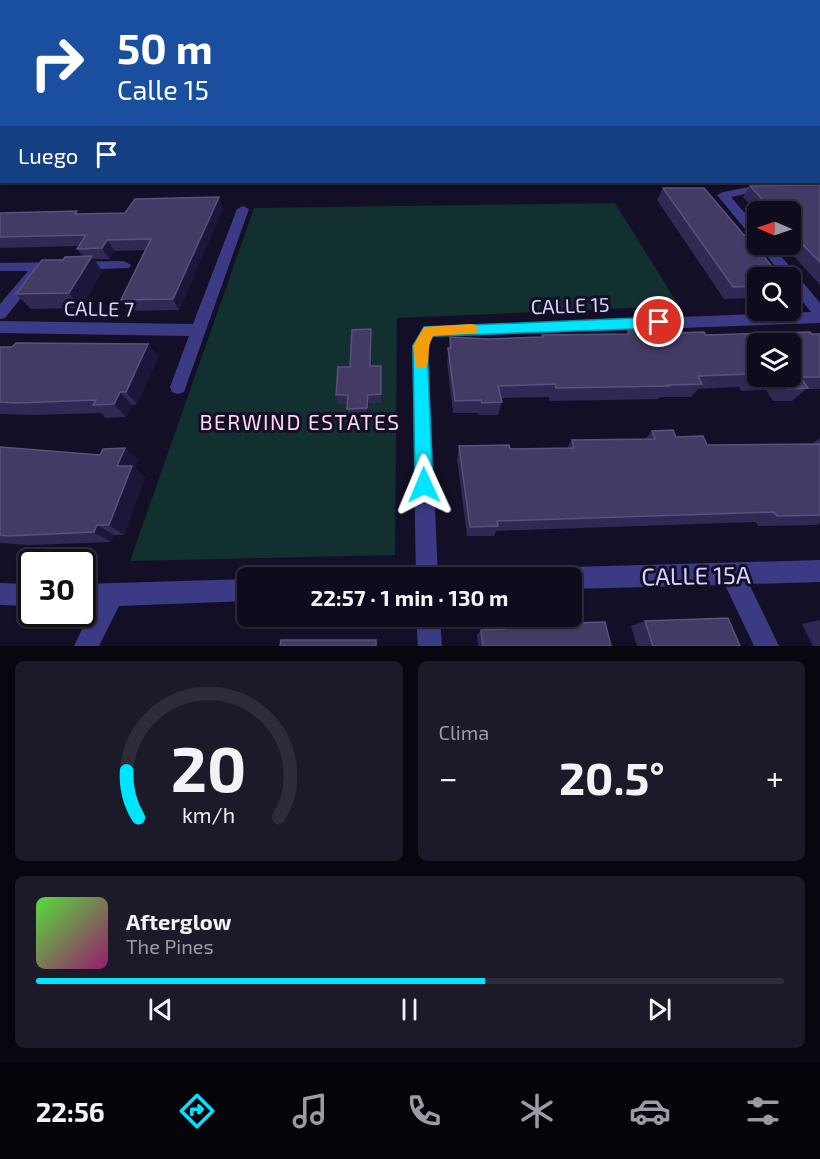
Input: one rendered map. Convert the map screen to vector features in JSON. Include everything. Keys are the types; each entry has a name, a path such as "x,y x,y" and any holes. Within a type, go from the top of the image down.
{"street":[{"path":"747,224 723,195 783,183"},
{"path":"178,387 243,209"},
{"path":"773,255 820,315"},
{"path":"0,267 124,265"},
{"path":"0,314 38,267"},
{"name":"CALLE 15","path":"427,567 420,346 429,331 820,315"},
{"name":"CALLE 7","path":"0,327 197,330"},
{"name":"CALLE 15A","path":"582,578 820,571"},
{"path":"732,574 767,646"},
{"path":"96,596 237,591"},
{"path":"0,594 18,595"},
{"path":"86,646 111,597"},
{"path":"429,627 430,646"}],"green space":[{"path":"615,203 679,306 397,318 395,555 130,561 254,208"}],"building":[{"path":"820,185 820,262 801,243 801,201 764,201 750,186"},
{"path":"663,188 704,188 744,235 747,235 747,255 763,255 772,267 747,267 747,286 733,287"},
{"path":"219,197 173,299 121,300 151,239 107,240 102,248 77,249 86,235 0,237 0,213 77,211 75,214 125,213 135,199"},
{"path":"92,256 69,293 16,294 42,260"},
{"path":"371,329 370,366 381,366 381,394 368,395 367,408 347,409 348,395 336,395 338,367 350,367 352,330"},
{"path":"628,331 704,332 706,335 747,334 747,374 698,376 702,384 669,386 556,388 555,384 498,386 502,402 455,401 448,348 451,348 450,337 489,339 543,337 542,335 629,334"},
{"path":"810,332 820,334 820,377 801,377 801,333 775,333"},
{"path":"16,343 148,344 126,392 120,392 114,404 93,405 96,400 0,402 0,347 12,347"},
{"path":"801,378 808,388 788,389 787,387 801,387"},
{"path":"673,430 676,437 703,436 707,445 820,444 820,515 777,516 774,512 497,521 498,526 470,527 459,446 509,445 510,449 574,448 572,440 655,439 652,431"},
{"path":"0,447 100,455 103,449 125,448 117,466 132,466 109,525 97,525 94,532 0,535"},
{"path":"728,618 740,646 653,646 645,621"},
{"path":"605,622 611,646 483,646 481,630 506,629 506,627 582,627 582,623"},
{"path":"281,640 376,640 376,646 280,646"}],"slow traffic":[{"path":"421,363 420,346 429,331 471,329"}],"district":[{"name":"BERWIND ESTATES","path":"300,421"}],"route":[{"path":"424,485 420,346 429,331 659,322"}]}
